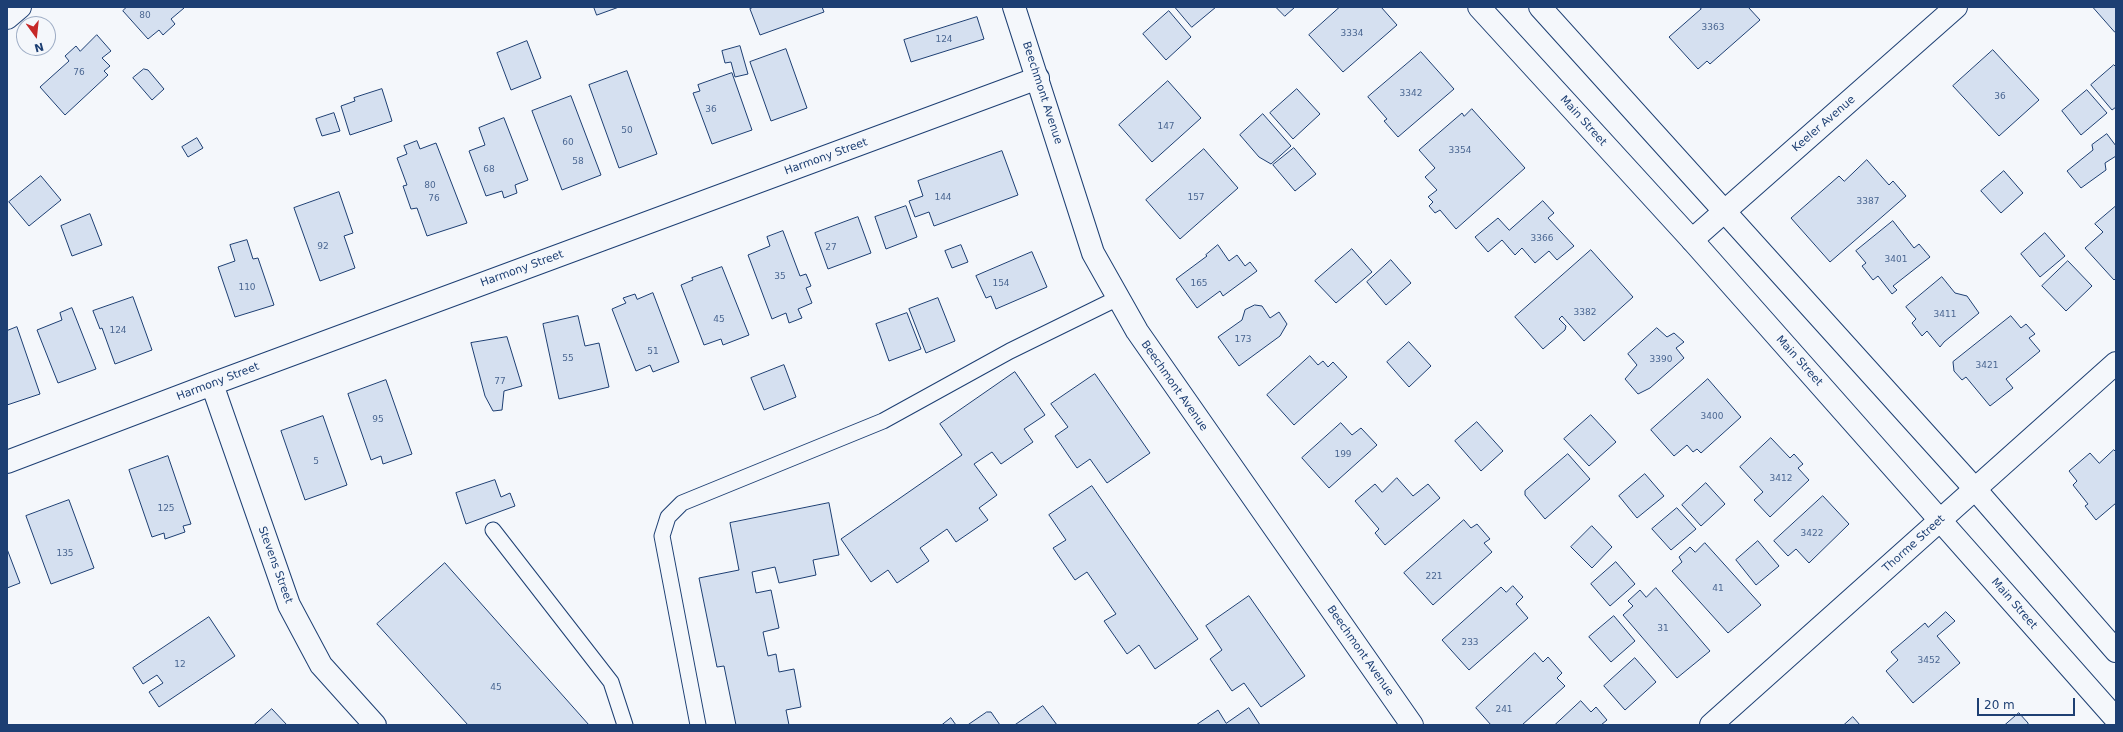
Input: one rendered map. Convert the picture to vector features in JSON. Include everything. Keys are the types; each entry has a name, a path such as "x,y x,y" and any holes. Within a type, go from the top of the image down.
{"street":[{"path":"7,18 20,7"},
{"name":"Beechmont Avenue","path":"1014,7 1093,253 1136,331 1412,725"},
{"name":"Main Street","path":"1479,7 1692,240 2116,719"},
{"path":"1540,7 1975,489 2116,651"},
{"name":"Keeler Avenue","path":"1692,240 1956,7"},
{"name":"Harmony Street","path":"7,462 212,384 1038,78"},
{"name":"Thorme Street","path":"1711,725 2116,363"},
{"name":"Stevens Street","path":"212,384 289,605 321,665 375,725"}],"lane":[{"path":"698,725 662,536 668,517 682,503 883,421 1010,351 1118,298"},
{"path":"493,530 611,682 624,725"}],"building":[{"path":"127,7 184,8 171,19 175,24 163,35 159,30 148,39 123,11"},
{"path":"594,7 619,7 597,15"},
{"path":"754,7 822,7 824,12 760,35 750,9"},
{"path":"1175,7 1216,7 1192,27"},
{"path":"1276,7 1295,7 1285,16"},
{"path":"1340,7 1381,7 1397,25 1343,72 1309,35"},
{"path":"1699,7 1748,7 1760,20 1710,64 1707,61 1698,69 1669,37 1701,9"},
{"path":"2093,7 2116,7 2116,32 2115,32"},
{"path":"1169,11 1191,37 1166,60 1143,34"},
{"path":"977,17 984,39 911,62 904,40"},
{"path":"97,35 111,51 102,58 110,66 104,71 108,75 65,115 40,87 69,61 65,56 76,46 80,51"},
{"path":"527,41 541,78 511,90 497,53"},
{"path":"740,46 748,74 735,77 731,62 725,63 722,51"},
{"path":"786,49 807,108 771,121 750,62"},
{"path":"1993,50 2039,100 1999,136 1953,86"},
{"path":"1421,52 1454,89 1398,137 1384,121 1387,119 1368,97"},
{"path":"2114,65 2116,67 2116,107 2112,110 2091,85"},
{"path":"144,69 148,70 164,89 152,100 133,78"},
{"path":"627,71 657,154 619,168 589,85"},
{"path":"732,73 752,130 712,144 693,93 700,91 698,85"},
{"path":"1168,81 1201,118 1152,162 1119,125"},
{"path":"382,89 392,121 350,135 341,106 355,101 354,98"},
{"path":"1297,89 1320,114 1293,139 1270,113"},
{"path":"2087,90 2107,113 2081,135 2062,111"},
{"path":"571,96 601,175 562,190 532,111"},
{"path":"1472,109 1525,168 1456,229 1440,210 1435,213 1429,206 1433,202 1428,197 1437,190 1425,177 1435,168 1419,150 1462,113 1464,116"},
{"path":"334,113 340,131 322,136 316,119"},
{"path":"1263,114 1291,146 1271,164 1259,157 1240,135"},
{"path":"504,118 528,180 515,185 517,193 504,198 502,191 486,196 469,151 485,145 479,128"},
{"path":"2107,134 2116,146 2116,156 2105,163 2106,170 2081,188 2067,171 2093,150 2092,145"},
{"path":"197,138 203,148 188,157 182,147"},
{"path":"417,141 420,149 436,143 467,223 427,236 417,208 411,209 403,186 407,185 397,158 407,154 404,146"},
{"path":"1294,148 1316,174 1295,191 1273,165"},
{"path":"1204,149 1238,188 1180,239 1146,200"},
{"path":"1002,151 1018,195 934,226 929,212 915,217 909,201 923,196 918,181"},
{"path":"1867,160 1889,185 1893,181 1906,196 1830,262 1791,218 1839,176 1844,181"},
{"path":"2004,171 2023,193 2001,213 1981,191"},
{"path":"41,176 61,200 29,226 9,202"},
{"path":"339,192 353,233 344,236 355,268 320,281 294,208"},
{"path":"1543,201 1554,213 1548,218 1574,246 1557,260 1549,251 1535,263 1522,248 1515,255 1502,240 1488,252 1475,237 1498,218 1509,230"},
{"path":"906,206 917,237 886,249 875,217"},
{"path":"2116,206 2116,278 2114,280 2085,248 2103,232 2095,224"},
{"path":"90,214 102,245 72,256 61,226"},
{"path":"858,217 871,253 828,269 815,233"},
{"path":"1893,221 1914,248 1919,244 1930,257 1893,286 1897,290 1892,294 1878,276 1873,280 1862,266 1866,263 1856,251"},
{"path":"783,231 800,276 806,274 811,286 806,288 812,303 798,309 802,318 789,323 786,313 772,319 748,255 770,246 767,237"},
{"path":"2045,233 2065,256 2040,277 2021,254"},
{"path":"247,240 253,259 258,258 274,305 235,317 218,267 235,261 230,245"},
{"path":"961,245 968,262 952,268 945,251"},
{"path":"1218,245 1229,261 1237,255 1245,266 1250,262 1257,271 1223,296 1220,291 1197,308 1176,279 1207,256 1206,255"},
{"path":"1352,249 1372,272 1336,303 1315,281"},
{"path":"1591,250 1633,297 1584,341 1562,316 1559,319 1566,326 1565,330 1543,349 1515,317"},
{"path":"1032,252 1047,287 996,309 991,296 986,298 976,276"},
{"path":"1391,260 1411,283 1386,305 1367,282"},
{"path":"2068,261 2092,286 2066,311 2042,286"},
{"path":"722,267 749,335 723,345 721,339 704,345 681,285 693,280 692,278"},
{"path":"1942,277 1955,293 1967,296 1979,313 1940,347 1927,331 1922,336 1912,323 1916,319 1906,307"},
{"path":"653,293 679,362 653,372 650,365 636,371 612,309 626,303 623,298 635,294 637,299"},
{"path":"133,297 152,350 115,364 102,328 100,329 93,311"},
{"path":"938,298 955,341 926,353 909,309"},
{"path":"1255,305 1262,306 1270,318 1279,312 1287,324 1280,336 1239,366 1218,337 1242,320 1245,310"},
{"path":"72,308 96,369 58,383 37,330 62,320 60,313"},
{"path":"907,313 921,349 889,361 876,324"},
{"path":"578,316 585,346 599,343 609,387 559,399 543,324"},
{"path":"2011,316 2021,328 2026,324 2035,334 2029,338 2040,351 2006,379 2013,388 1990,406 1966,377 1962,380 1954,371 1953,362"},
{"path":"17,327 40,394 7,405 7,331"},
{"path":"1657,328 1667,337 1674,333 1684,342 1676,348 1684,358 1650,388 1638,394 1625,379 1637,365 1628,354"},
{"path":"507,337 522,386 504,391 502,410 493,411 485,396 471,343"},
{"path":"1409,342 1431,366 1409,387 1387,362"},
{"path":"1310,356 1318,365 1323,361 1328,367 1333,362 1347,377 1294,425 1267,395"},
{"path":"784,365 796,397 764,410 751,378"},
{"path":"1015,372 1045,415 1024,429 1033,442 1001,464 992,452 974,464 997,495 979,508 988,520 956,542 947,529 920,548 929,561 897,583 888,570 871,582 841,539 962,455 940,424"},
{"path":"1095,374 1150,453 1107,483 1090,459 1077,468 1055,436 1068,427 1051,404"},
{"path":"1708,379 1741,417 1701,453 1697,449 1693,452 1687,445 1674,456 1651,430"},
{"path":"386,380 412,454 383,464 381,456 371,460 348,394"},
{"path":"1591,415 1616,442 1589,466 1564,439"},
{"path":"323,416 347,485 305,500 281,431"},
{"path":"1477,422 1503,451 1481,471 1455,441"},
{"path":"1341,423 1352,435 1361,428 1377,445 1329,488 1302,458"},
{"path":"1771,438 1790,458 1794,454 1803,464 1798,468 1809,480 1770,517 1754,500 1763,492 1740,467"},
{"path":"2114,450 2116,452 2116,503 2096,520 2085,506 2088,504 2073,485 2077,481 2069,471 2090,453 2099,463"},
{"path":"1568,454 1590,479 1545,519 1525,495 1525,491"},
{"path":"168,456 191,524 183,526 185,532 165,539 164,533 152,537 129,470"},
{"path":"1645,474 1664,496 1637,518 1619,496"},
{"path":"1397,478 1413,496 1428,484 1440,498 1385,545 1375,533 1379,529 1355,501 1375,484 1382,492"},
{"path":"495,480 501,497 510,493 515,506 466,524 456,493"},
{"path":"1706,483 1725,504 1701,526 1682,505"},
{"path":"1092,486 1198,639 1155,669 1139,645 1127,654 1104,621 1116,614 1087,572 1075,580 1053,548 1066,540 1049,515"},
{"path":"1823,496 1849,524 1809,563 1796,549 1788,556 1774,541"},
{"path":"69,500 94,568 51,584 26,516"},
{"path":"829,503 839,555 813,560 816,575 779,583 775,567 752,572 756,593 771,590 779,628 763,632 768,656 776,654 779,672 794,669 801,707 786,710 789,725 736,725 724,666 717,667 699,578 739,570 730,523"},
{"path":"1677,508 1696,529 1671,550 1652,529"},
{"path":"1464,520 1471,528 1477,524 1490,539 1484,543 1492,552 1433,605 1404,573"},
{"path":"1592,526 1612,547 1592,568 1571,547"},
{"path":"1758,541 1779,566 1756,585 1736,560"},
{"path":"1705,543 1761,605 1728,633 1672,571 1682,562 1679,557 1690,547 1695,552"},
{"path":"7,549 20,583 7,588"},
{"path":"1616,562 1635,584 1610,606 1591,584"},
{"path":"445,563 589,725 468,725 377,624"},
{"path":"1513,586 1523,597 1516,604 1528,618 1469,670 1442,640 1501,587 1506,592"},
{"path":"1656,588 1710,651 1677,678 1623,615 1633,606 1628,601 1640,590 1646,597"},
{"path":"1249,596 1305,676 1261,707 1244,683 1232,691 1210,659 1222,650 1206,626"},
{"path":"1946,612 1955,621 1937,636 1960,663 1913,703 1886,671 1898,660 1891,652 1925,623 1928,627"},
{"path":"1614,616 1635,641 1611,662 1589,637"},
{"path":"209,617 235,656 159,707 149,692 163,683 157,675 143,684 133,668"},
{"path":"1535,653 1543,662 1548,657 1562,673 1557,678 1565,686 1522,725 1491,725 1476,708"},
{"path":"1635,658 1656,682 1625,710 1604,686"},
{"path":"1581,701 1591,712 1596,707 1607,720 1601,725 1555,725"},
{"path":"1043,706 1057,725 1015,725"},
{"path":"1249,708 1260,725 1196,725 1218,710 1226,723"},
{"path":"272,709 287,725 254,725"},
{"path":"987,712 991,712 1000,725 968,725"},
{"path":"2019,713 2028,725 2005,725"},
{"path":"1853,717 1860,725 1844,725"},
{"path":"951,718 956,725 942,725"}]}
